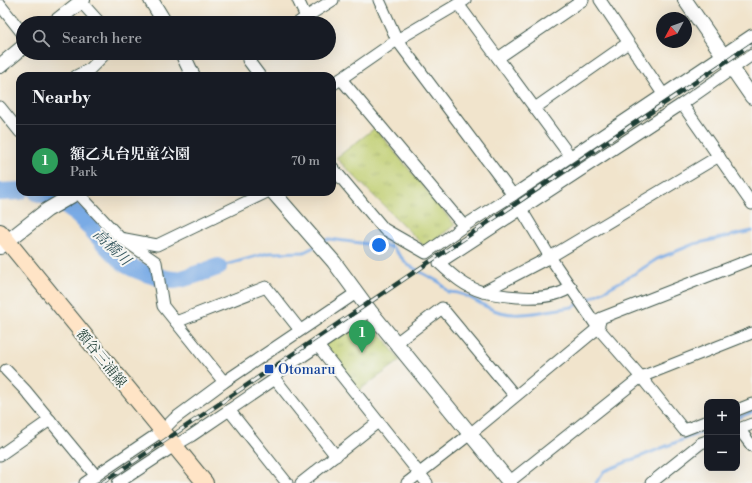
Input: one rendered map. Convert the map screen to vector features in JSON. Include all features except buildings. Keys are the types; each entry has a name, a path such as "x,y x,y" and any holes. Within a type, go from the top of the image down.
{"main road":[{"name":"額谷三浦線","path":"2,240 204,483"}],"street":[{"path":"151,0 161,16"},
{"path":"298,0 301,16"},
{"path":"308,16 333,0"},
{"path":"379,0 397,40 513,195"},
{"path":"498,58 583,0"},
{"path":"600,0 663,94"},
{"path":"685,0 752,97"},
{"path":"62,16 80,1 94,16"},
{"path":"464,226 336,82 397,40 462,2 498,58 570,156"},
{"path":"0,5 16,25"},
{"path":"336,172 384,229 426,253 464,226 513,195 752,35"},
{"path":"535,108 628,43"},
{"path":"0,66 16,53"},
{"path":"572,289 563,294 544,297 501,296 470,288 454,277 439,263 682,104 752,55"},
{"path":"84,72 90,69 99,60"},
{"path":"185,60 191,72"},
{"path":"248,60 257,72"},
{"path":"682,104 752,204"},
{"path":"0,107 16,127"},
{"path":"483,292 550,257 719,156"},
{"path":"2,240 70,196"},
{"path":"78,196 120,238 156,262 163,306 224,382"},
{"path":"120,238 157,245 259,196"},
{"path":"277,196 328,255 396,343 510,483 642,377 752,333"},
{"path":"521,209 550,257 598,328 642,377 684,430 704,422"},
{"path":"407,483 470,434 598,328 601,318 752,258"},
{"path":"176,322 266,287 300,330"},
{"path":"85,483 162,431 174,419 224,382 356,292"},
{"path":"396,343 442,308 515,396"},
{"path":"118,483 275,380 276,374 370,310"},
{"path":"318,346 427,483"},
{"path":"2,369 50,420 96,476"},
{"path":"275,380 336,456"},
{"path":"740,409 752,404"},
{"path":"229,410 287,483"},
{"path":"0,455 50,420"},
{"path":"301,483 378,422"},
{"path":"740,428 752,424"},
{"path":"740,431 752,446"},
{"path":"651,483 704,442"}],"green space":[{"path":"375,128 455,225 425,247 336,158"},
{"path":"368,316 400,361 358,391 324,345"}],"waterway":[{"name":"高橋川","path":"0,192 16,191"},
{"name":"高橋川","path":"47,196 65,205 76,213 113,253 128,266 155,276 174,280 189,277 218,267"},
{"path":"584,302 634,274 657,259 694,244 752,231"},
{"path":"322,242 329,239 392,247 408,265 439,282 448,292 462,294 493,310 508,314 526,314 572,307 579,304"},
{"path":"218,267 268,253 304,252 316,246"},
{"path":"740,417 752,412"},
{"path":"596,483 604,471 704,431"}],"railway":[{"path":"102,483 752,44"}],"place":[{"name":"額乙丸台児童公園","path":"362,353"},
{"name":"Otomaru","path":"269,369"}]}
